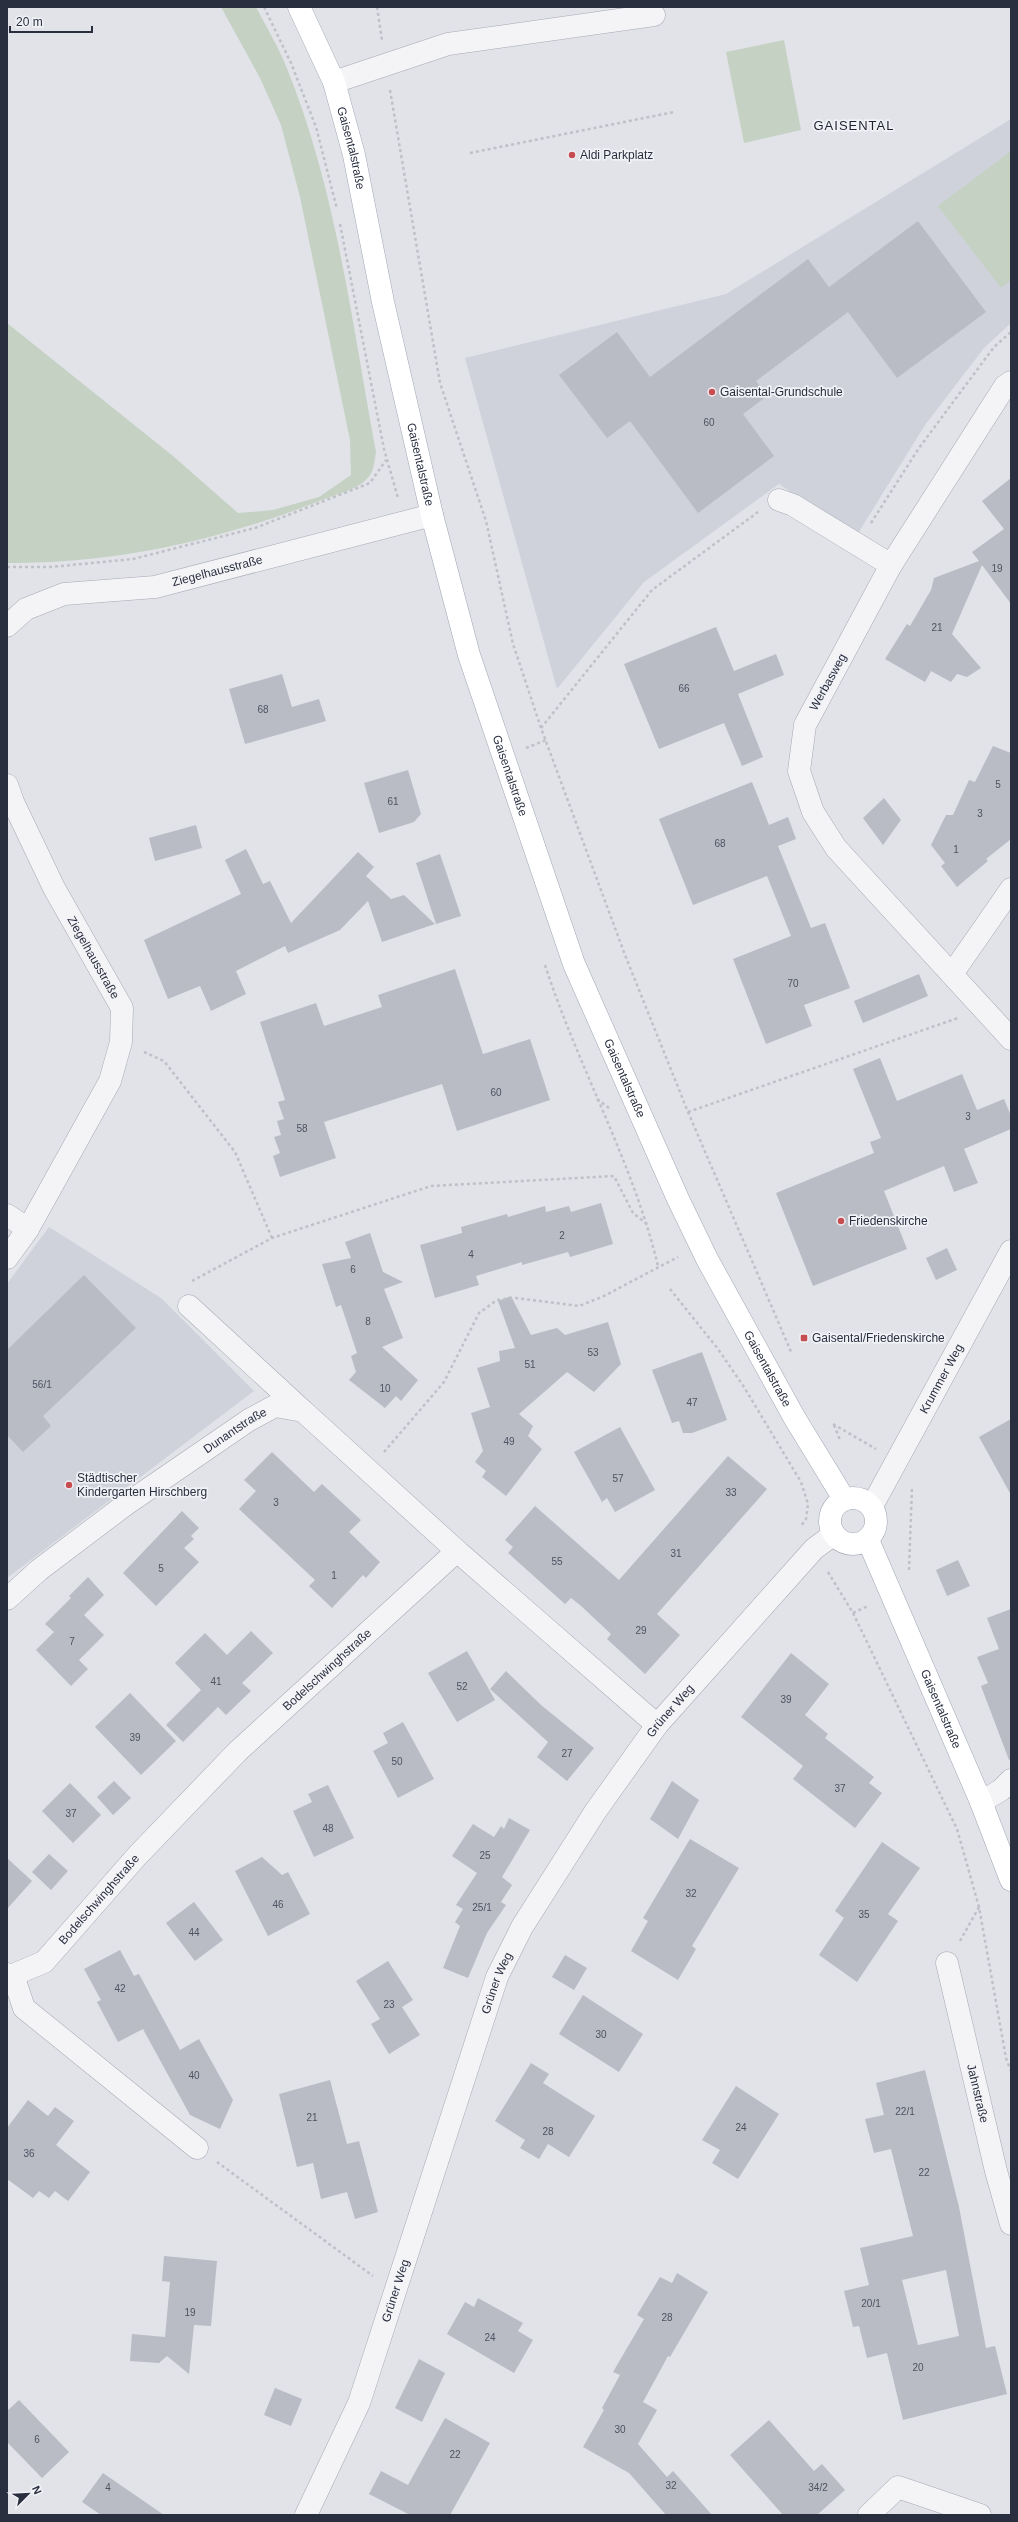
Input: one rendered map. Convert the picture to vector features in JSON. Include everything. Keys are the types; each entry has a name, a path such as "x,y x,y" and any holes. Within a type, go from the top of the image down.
{"main road":[{"name":"Gaisentalstraße","path":"299,7 334,82 354,155 383,302 432,516 472,662 574,964 678,1199 707,1259 794,1417 844,1499"},
{"path":"844,1499 862,1499 872,1506 877,1520 875,1529 868,1540 852,1544 839,1540 834,1534 830,1521 836,1504 844,1499"},
{"name":"Gaisentalstraße","path":"868,1540 981,1802 1011,1880"}],"street":[{"path":"334,82 448,44 654,15"},
{"name":"Werbasweg","path":"1011,382 1005,386 891,566 805,725 799,771 813,812 836,848 1011,1039"},
{"path":"779,500 793,505 891,566"},
{"name":"Ziegelhausstraße","path":"7,626 26,609 64,594 155,587 432,516"},
{"name":"Ziegelhausstraße","path":"7,785 13,802 54,888 122,1008 121,1042 110,1081 28,1229 7,1258"},
{"path":"952,974 1011,890"},
{"path":"7,1215 28,1229"},
{"name":"Krummer Weg","path":"872,1506 1008,1260"},
{"path":"189,1306 457,1551 656,1725"},
{"name":"Dunantstraße","path":"7,1599 39,1570 125,1505 249,1420 275,1406 303,1411"},
{"name":"Grüner Weg","path":"306,2515 359,2403 497,1977 531,1914 595,1812 656,1725 814,1549 834,1534"},
{"name":"Bodelschwinghstraße","path":"197,2148 24,2008 10,1975 44,1962 137,1856 238,1751 457,1551"},
{"path":"981,1802 1001,1790 1011,1780"},
{"name":"Jahnstraße","path":"947,1963 996,2171 1011,2224"},
{"path":"869,2515 898,2487 980,2515"}],"path":[{"path":"264,7 291,63 316,127 337,211"},
{"path":"377,7 440,383 486,521 513,644 541,728 624,955 688,1112 792,1354"},
{"path":"470,153 674,112"},
{"path":"7,568 51,567 134,559 255,528 370,483 387,460 339,218"},
{"path":"857,546 920,448 994,347 1011,332"},
{"path":"541,728 652,590 763,508 779,500"},
{"path":"519,750 546,740"},
{"path":"688,1112 984,1009"},
{"path":"121,1042 164,1061 235,1152 272,1238"},
{"path":"596,1099 648,1225 658,1266"},
{"path":"188,1283 272,1238 431,1186 614,1176 633,1213 648,1225"},
{"path":"369,1469 444,1382 479,1313 497,1300 516,1298 579,1306 602,1297 658,1266 680,1256"},
{"path":"670,1289 723,1356 801,1482 808,1504 806,1519 797,1532 814,1549 853,1613 957,1829 979,1907 1006,2058 1011,2071"},
{"path":"833,1424 913,1471 909,1574"},
{"path":"964,1934 979,1907"},
{"path":"197,2148 396,2292"}],"shaded area":[{"name":"Gaisental-Grundschule","path":"1011,119 1011,323 984,348 925,425 857,535 779,484 644,582 557,689 465,358 726,294"},
{"name":"Städtischer Kindergarten Hirschberg","path":"49,1227 161,1298 254,1391 7,1578 7,1284"}],"green space":[{"path":"221,7 256,7 283,59 303,112 318,160 341,256 376,452 372,470 366,480 348,490 246,527 207,538 168,547 88,559 7,563 7,323 173,456 238,513 273,510 319,497 351,475 350,440 300,197 281,125 260,78"},
{"path":"784,40 801,130 744,143 726,52"},
{"path":"1011,151 1011,280 1001,288 938,206"}],"building":[{"path":"918,221 986,312 897,378 848,312 756,381 767,396 743,414 774,456 698,513 630,421 607,438 559,375 617,332 650,377 808,259 829,287"},
{"path":"1011,478 1011,604 982,565 952,634 981,668 967,677 957,674 951,682 931,671 925,682 885,659 907,624 910,626 931,590 934,578 979,561 972,552 1004,529 982,501"},
{"path":"716,627 734,671 776,654 784,675 738,694 763,757 742,766 724,723 659,749 624,664"},
{"path":"282,674 292,707 319,699 326,721 245,744 229,689"},
{"path":"993,746 1011,753 1011,839 986,859 988,861 957,887 941,866 945,863 931,845 946,815 953,815 969,780 975,782"},
{"path":"408,770 421,814 414,822 379,833 364,783"},
{"path":"752,782 769,825 788,817 796,839 778,846 811,928 825,923 850,988 804,1005 812,1026 766,1044 733,959 791,936 767,876 693,905 659,819"},
{"path":"884,798 901,820 883,845 863,818"},
{"path":"196,825 202,848 155,861 149,838"},
{"path":"246,849 263,884 270,881 291,923 358,852 374,867 366,876 391,899 404,895 435,924 382,942 368,901 340,930 288,953 285,946 236,971 246,994 211,1011 200,986 168,999 144,940 241,894 225,860"},
{"path":"440,854 461,916 436,924 416,863"},
{"path":"455,969 483,1054 530,1039 550,1100 457,1131 442,1084 324,1122 336,1158 280,1177 273,1156 280,1153 274,1137 281,1135 277,1121 284,1119 278,1102 285,1100 260,1022 316,1003 324,1026 382,1007 378,995"},
{"path":"919,974 928,996 863,1023 854,1001"},
{"path":"880,1058 897,1101 962,1074 977,1110 1004,1099 1011,1116 1011,1129 964,1149 978,1183 954,1192 944,1166 884,1191 907,1249 813,1286 776,1193 874,1153 870,1142 881,1138 853,1069"},
{"path":"601,1203 613,1244 570,1257 568,1252 522,1265 522,1262 476,1276 479,1285 435,1298 420,1245 462,1233 461,1227 507,1214 508,1217 545,1206 546,1212 569,1206 571,1212"},
{"path":"370,1233 383,1272 403,1282 384,1289 403,1338 382,1347 418,1380 401,1401 396,1396 385,1408 349,1380 356,1372 351,1356 357,1353 341,1305 336,1307 322,1264 351,1258 345,1242"},
{"path":"947,1248 957,1270 936,1280 926,1258"},
{"path":"84,1275 136,1328 43,1416 51,1426 23,1452 7,1435 7,1350"},
{"path":"511,1296 531,1335 557,1328 565,1335 608,1322 621,1364 594,1392 567,1372 519,1414 533,1426 528,1436 542,1449 506,1496 482,1477 486,1471 475,1462 483,1451 471,1413 490,1407 477,1368 500,1361 499,1351 515,1348 498,1301"},
{"path":"702,1352 727,1420 692,1433 683,1433 679,1421 672,1423 652,1370"},
{"path":"1011,1419 1011,1495 979,1437"},
{"path":"620,1427 655,1490 615,1512 607,1498 602,1502 574,1452"},
{"path":"272,1452 314,1492 322,1484 361,1520 349,1532 380,1562 366,1578 363,1575 332,1608 309,1586 315,1580 239,1509 256,1491 244,1480"},
{"path":"728,1456 767,1489 657,1614 680,1635 645,1674 607,1639 611,1634 580,1605 571,1598 565,1604 508,1553 513,1547 505,1540 535,1506 619,1580"},
{"path":"182,1511 199,1528 191,1536 194,1539 184,1548 199,1562 156,1606 123,1573"},
{"path":"958,1560 970,1586 947,1596 936,1570"},
{"path":"88,1577 104,1595 84,1615 104,1635 79,1660 88,1669 71,1686 36,1650 54,1632 45,1624 71,1598 69,1596"},
{"path":"1011,1609 1011,1760 1009,1760 981,1686 988,1683 977,1657 999,1649 987,1618"},
{"path":"251,1631 273,1653 242,1683 251,1691 226,1715 218,1707 183,1742 166,1725 201,1690 175,1663 205,1633 227,1655"},
{"path":"467,1651 495,1700 457,1722 428,1673"},
{"path":"791,1653 829,1684 805,1715 828,1734 825,1738 874,1777 869,1783 882,1793 855,1828 793,1779 803,1766 741,1717"},
{"path":"506,1671 541,1705 594,1748 567,1781 537,1757 548,1742 490,1689"},
{"path":"130,1693 176,1741 141,1775 95,1727"},
{"path":"403,1722 434,1779 398,1798 373,1751 388,1743 383,1733"},
{"path":"114,1781 131,1798 113,1815 97,1797"},
{"path":"672,1781 699,1800 678,1839 650,1819"},
{"path":"70,1783 101,1815 73,1843 42,1811"},
{"path":"328,1785 354,1838 314,1857 293,1811 312,1802 308,1794"},
{"path":"509,1818 530,1830 502,1877 512,1885 501,1902 506,1905 487,1933 468,1978 443,1968 460,1926 455,1922 463,1909 456,1905 477,1873 452,1856 473,1824 494,1837 501,1826 504,1829"},
{"path":"690,1839 739,1868 692,1946 696,1949 678,1980 631,1951 648,1921 643,1918"},
{"path":"882,1842 920,1868 888,1914 898,1921 857,1982 819,1955 844,1918 835,1911"},
{"path":"49,1854 68,1871 51,1890 32,1872"},
{"path":"262,1857 282,1875 288,1872 310,1914 268,1936 235,1871"},
{"path":"7,1858 32,1881 7,1909"},
{"path":"194,1902 223,1940 195,1961 166,1923"},
{"path":"120,1950 134,1976 139,1974 180,2050 199,2039 233,2100 220,2129 190,2115 143,2029 118,2042 97,2002 101,2000 84,1969"},
{"path":"565,1955 587,1968 574,1990 552,1977"},
{"path":"388,1961 413,2000 402,2007 420,2035 389,2054 371,2024 380,2019 356,1981"},
{"path":"583,1995 643,2034 619,2072 559,2034"},
{"path":"531,2063 549,2074 543,2083 595,2116 569,2157 548,2144 539,2159 520,2148 525,2140 495,2121"},
{"path":"925,2070 959,2207 986,2348 995,2346 1007,2394 903,2420 887,2353 867,2358 859,2326 853,2327 844,2291 869,2285 860,2248 913,2236 891,2149 874,2153 865,2119 884,2115 876,2083","holes":["946,2270 959,2336 918,2345 902,2280"]},
{"path":"330,2080 347,2144 359,2141 378,2212 355,2219 347,2192 321,2199 313,2163 297,2167 279,2094"},
{"path":"736,2086 779,2114 738,2179 712,2163 720,2150 702,2140"},
{"path":"28,2100 48,2116 55,2107 74,2121 56,2145 90,2172 68,2201 55,2191 49,2198 39,2191 33,2198 7,2179 7,2128"},
{"path":"164,2256 217,2261 211,2326 194,2325 189,2374 167,2356 159,2363 130,2361 132,2334 165,2337 170,2282 162,2281"},
{"path":"677,2273 708,2292 670,2357 668,2356 643,2402 657,2410 638,2444 667,2477 673,2471 712,2515 666,2515 629,2473 583,2447 604,2410 602,2408 620,2375 613,2372 644,2319 637,2315 660,2277 672,2283"},
{"path":"478,2298 523,2323 518,2331 533,2340 514,2373 447,2334 465,2302 474,2307"},
{"path":"419,2359 445,2373 422,2422 395,2408"},
{"path":"275,2388 302,2399 291,2426 264,2415"},
{"path":"19,2400 69,2452 42,2478 7,2442 7,2411"},
{"path":"445,2418 490,2443 450,2515 410,2515 369,2494 381,2471 408,2485"},
{"path":"769,2420 814,2471 822,2464 845,2490 817,2515 783,2515 730,2455"},
{"path":"103,2473 164,2515 101,2515 82,2502"}],"place":[{"name":"Aldi Parkplatz","path":"572,155"},
{"name":"Gaisental-Grundschule","path":"712,392"},
{"name":"Friedenskirche","path":"841,1221"},
{"name":"Gaisental/Friedenskirche","path":"804,1338"},
{"name":"Städtischer Kindergarten Hirschberg","path":"69,1485"}],"district":[{"name":"GAISENTAL","path":"854,125"}]}
